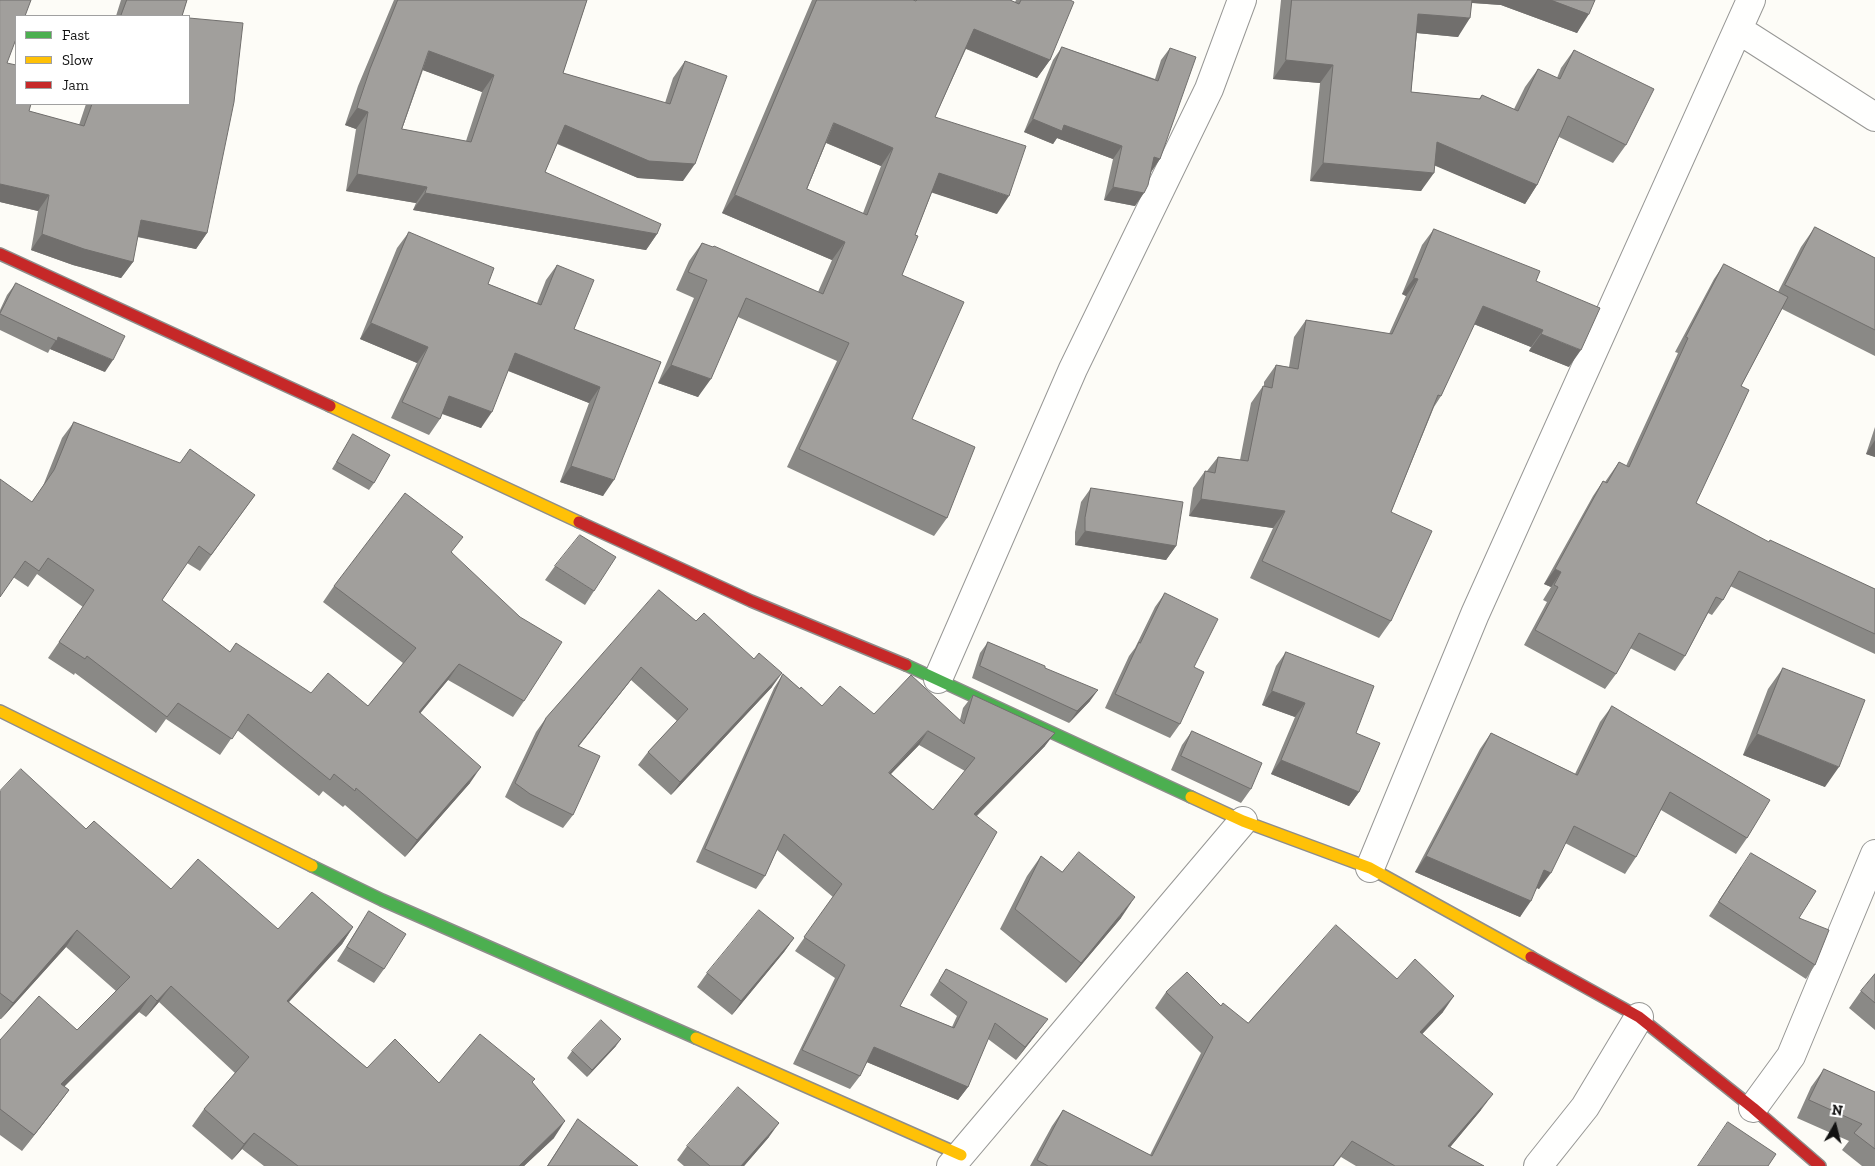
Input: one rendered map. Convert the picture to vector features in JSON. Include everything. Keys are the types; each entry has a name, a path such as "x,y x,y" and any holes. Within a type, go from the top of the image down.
{"street":[{"path":"1370,868 1475,614 1751,0"},
{"path":"938,679 1073,369 1209,88 1238,1"},
{"path":"1739,30 1875,117"},
{"path":"0,254 751,601 938,679 1243,820 1370,868 1639,1017 1753,1108 1820,1166"},
{"path":"0,711 382,900 956,1160 1243,820"},
{"path":"1753,1108 1791,1056 1875,854"},
{"path":"1538,1166 1585,1107 1639,1017"}],"building":[{"path":"0,0 31,0 25,15 15,15 15,42 7,63 15,65 15,105 31,105 29,111 84,126 92,105 190,105 190,18 243,23 234,102 207,233 141,220 133,262 84,249 42,234 49,195 0,184"},
{"path":"127,0 187,0 182,15 121,15"},
{"path":"398,0 587,0 563,73 670,104 685,61 727,76 695,164 649,161 565,125 545,172 661,224 657,234 425,193 427,187 357,174 368,112 357,108 370,69","holes":["429,51 494,75 471,142 402,129"]},
{"path":"817,0 1010,0 1019,4 1021,0 1070,0 1074,2 1050,60 974,29 935,117 1026,146 1009,196 939,173 915,235 918,236 902,275 964,302 912,419 975,447 947,518 799,449 849,343 746,298 711,379 671,365 707,280 688,272 702,243 714,246 823,294 845,242 735,195","holes":["834,123 893,148 867,215 807,189"]},
{"path":"1292,0 1472,0 1470,18 1418,14 1411,92 1480,99 1482,95 1518,111 1538,69 1560,79 1574,50 1654,89 1626,145 1568,116 1537,185 1437,142 1434,173 1323,163 1333,65 1286,60"},
{"path":"1551,0 1595,0 1589,14"},
{"path":"1062,47 1158,81 1170,48 1196,57 1160,159 1154,157 1148,185 1144,193 1113,187 1122,146 1064,125 1062,131 1033,119"},
{"path":"1815,227 1875,258 1875,330 1785,285"},
{"path":"1434,229 1540,271 1536,281 1600,308 1581,350 1541,334 1543,330 1483,306 1441,396 1438,395 1391,512 1432,531 1391,621 1262,561 1285,511 1201,499 1205,471 1215,473 1218,457 1248,461 1263,386 1272,388 1276,365 1298,369 1306,320 1392,334 1418,279 1414,278"},
{"path":"409,232 494,268 488,284 541,305 557,265 594,280 574,329 661,362 614,480 571,466 600,387 515,353 492,412 449,396 440,419 402,402 428,347 371,323"},
{"path":"1724,264 1788,297 1741,386 1749,390 1696,503 1769,542 1770,540 1875,589 1875,634 1739,571 1723,600 1716,597 1685,656 1639,633 1616,674 1535,630 1558,587 1554,585 1561,572 1555,569 1603,481 1607,483 1619,462 1629,467 1688,338 1686,337"},
{"path":"16,283 125,336 113,360 58,337 57,341 0,314"},
{"path":"74,422 180,463 190,449 255,495 211,555 199,546 162,600 230,652 236,643 311,693 328,673 368,706 416,648 334,586 405,493 463,537 451,552 520,617 562,642 524,701 459,664 419,712 481,767 417,840 356,788 355,791 334,774 330,780 248,714 232,739 178,703 167,717 87,656 85,659 59,642 94,590 48,558 39,571 25,561 0,597 0,479 32,502 54,470"},
{"path":"353,434 390,455 374,483 337,462"},
{"path":"1091,488 1183,502 1176,546 1085,531 1085,518"},
{"path":"580,535 616,557 594,591 555,566"},
{"path":"659,590 696,621 704,613 754,659 759,653 782,673 680,782 648,752 688,709 641,667 578,746 600,756 573,815 530,794 515,783 546,718"},
{"path":"1165,593 1218,619 1194,667 1204,672 1180,724 1115,694 1139,642"},
{"path":"988,642 1098,690 1077,711 980,666"},
{"path":"1286,652 1374,686 1356,733 1380,743 1359,792 1281,760 1305,703 1272,691"},
{"path":"1783,668 1865,700 1839,767 1757,734"},
{"path":"783,674 822,706 840,686 874,714 911,675 964,724 973,695 1055,733 974,814 997,832 900,1006 954,1028 967,1002 939,981 946,969 1048,1019 1025,1047 995,1023 968,1087 874,1047 860,1076 802,1050 845,965 804,937 842,884 784,834 765,876 705,849","holes":["928,731 975,758 933,810 889,773"]},
{"path":"1612,706 1770,800 1747,838 1670,792 1636,857 1574,826 1551,873 1544,870 1531,901 1426,856 1491,733 1577,775"},
{"path":"1192,731 1262,763 1251,789 1181,756"},
{"path":"21,769 86,829 94,821 171,889 198,859 278,929 312,892 353,927 287,1001 367,1068 395,1039 439,1083 480,1034 535,1079 532,1082 565,1121 519,1166 298,1166 254,1133 244,1144 204,1109 249,1057 171,986 157,1001 151,995 61,1084 69,1090 34,1135 0,1109 0,1040 39,996 77,1030 130,977 77,930 13,1003 0,993 0,791"},
{"path":"1079,852 1135,897 1081,963 1015,909 1041,856 1062,872"},
{"path":"1751,853 1816,891 1799,918 1829,930 1815,965 1719,902"},
{"path":"759,910 794,938 741,1001 707,973"},
{"path":"369,911 406,934 384,969 347,947"},
{"path":"1336,925 1397,979 1415,959 1454,996 1420,1032 1493,1094 1448,1146 1484,1166 1395,1166 1352,1141 1333,1166 1048,1166 1037,1160 1063,1110 1152,1156 1213,1037 1166,992 1187,972 1221,1006 1223,1003 1248,1023"},
{"path":"1875,974 1875,1003 1861,991"},
{"path":"601,1020 621,1039 592,1070 572,1051"},
{"path":"1824,1069 1875,1092 1875,1149 1854,1133 1862,1124 1809,1100"},
{"path":"738,1087 779,1123 741,1166 710,1166 687,1146"},
{"path":"578,1119 638,1166 548,1166"},
{"path":"1728,1122 1776,1154 1768,1166 1698,1166"}],"traffic: fast":[{"path":"906,665 1191,797"},
{"path":"312,866 382,900 696,1038"}],"traffic: slow":[{"path":"330,406 579,522"},
{"path":"0,711 312,866"},
{"path":"1191,797 1243,821 1370,868 1531,957"},
{"path":"696,1038 961,1155"}],"traffic: jam":[{"path":"0,254 330,406"},
{"path":"579,522 751,601 906,665"},
{"path":"1531,957 1639,1017 1753,1108 1820,1166"}]}
